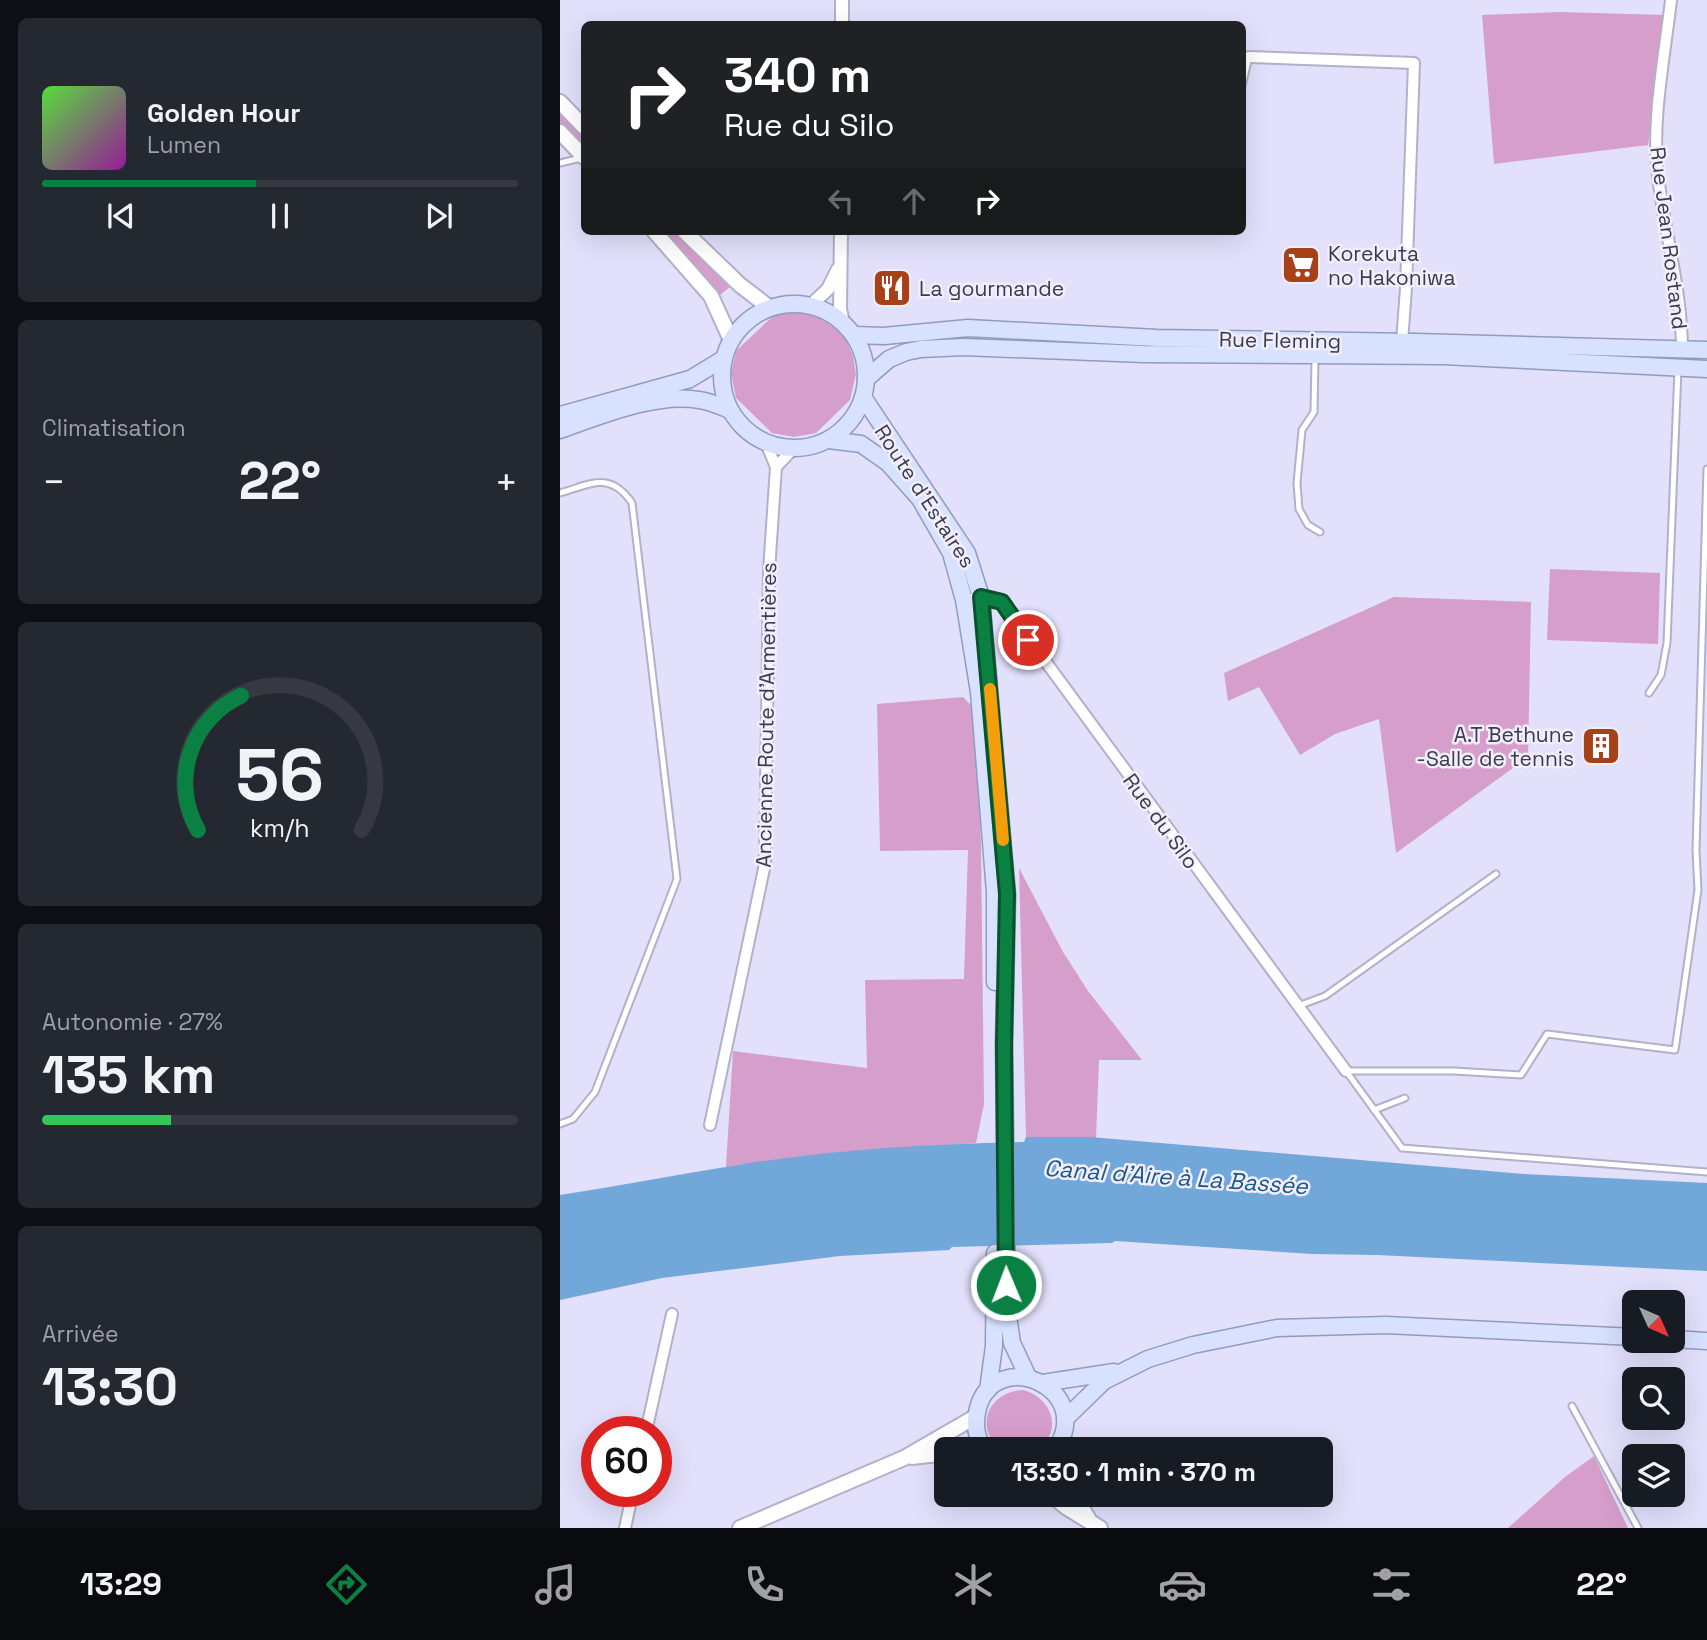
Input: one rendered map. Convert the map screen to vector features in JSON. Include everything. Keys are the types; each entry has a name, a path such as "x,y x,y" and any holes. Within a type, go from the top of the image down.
{"main road":[{"path":"560,102 581,125"},
{"path":"560,132 581,155"},
{"path":"657,235 711,296 731,340"},
{"path":"688,235 740,285 770,308"},
{"path":"789,304 821,309 849,329 865,364 863,397 850,422 829,440 794,448 766,443 739,424 730,410 722,381 723,359 741,326 770,308 789,304"},
{"name":"Rue Fleming","path":"849,329 884,336 968,328 1157,338 1707,350"},
{"name":"Rue Fleming","path":"866,379 889,359 921,349 963,347 1144,354 1443,356 1707,369"},
{"path":"560,415 690,379 723,359"},
{"name":"Route d'Estaires","path":"863,397 967,553 978,579 1007,894 1001,1143"},
{"path":"560,430 634,406 673,398 699,400 730,410"},
{"name":"Route d'Estaires","path":"829,440 862,444 888,463 920,499 951,553 964,600 979,692 995,892 1001,1143"},
{"path":"988,1390 1000,1262 1001,1143"},
{"path":"1000,1262 1012,1343 1035,1380 1059,1398 1065,1419 1062,1437"},
{"path":"1065,1419 1104,1381 1147,1359 1193,1345 1277,1328 1386,1325 1622,1336"},
{"path":"1685,1340 1707,1341"},
{"path":"978,1437 975,1417 979,1402 988,1390 1006,1379 1035,1380 1123,1371"},
{"path":"740,1528 904,1458 975,1417"},
{"path":"904,1458 934,1455"},
{"path":"1069,1507 1095,1525"},
{"path":"1082,1507 1095,1525"}],"street":[{"path":"842,0 842,21"},
{"name":"Rue Jean Rostand","path":"1671,0 1656,140 1658,176 1682,318 1682,351"},
{"path":"1249,57 1414,63 1402,342"},
{"path":"841,235 840,309 849,329"},
{"path":"810,306 828,289 839,265"},
{"name":"Ancienne Route d'Armentières","path":"710,1125 765,864 769,571 776,469 766,443"},
{"path":"776,469 794,448"},
{"path":"964,600 981,597"},
{"name":"Rue du Silo","path":"981,597 1002,602 1346,1071"},
{"path":"650,1416 672,1314"},
{"path":"625,1528 630,1507"}],"lane":[{"path":"1246,69 1249,57"},
{"path":"560,163 581,159"},
{"path":"1315,356 1314,412 1302,430 1297,484 1299,509 1308,525 1320,532"},
{"path":"1649,693 1661,675 1667,643 1678,369"},
{"path":"1346,1071 1454,1071 1521,1075 1547,1034 1675,1050 1698,890 1696,850 1707,469"},
{"path":"560,493 599,481 613,483 632,503 677,879 595,1092 573,1119 560,1124"},
{"path":"1298,1006 1325,996 1496,874"},
{"path":"1346,1071 1402,1148 1707,1172"},
{"path":"1374,1110 1405,1098"},
{"path":"1572,1406 1638,1528"}],"shaded area":[{"path":"1560,12 1665,15 1648,145 1494,164 1482,15"},
{"path":"560,111 581,134 581,145 560,123"},
{"path":"667,235 681,235 731,286 720,295"},
{"path":"790,312 821,318 845,336 853,356 856,374 850,400 816,433 794,437 772,433 736,398 731,374 736,351 774,315"},
{"path":"1550,569 1660,573 1658,644 1547,640"},
{"path":"1394,597 1531,602 1528,757 1396,853 1379,719 1335,734 1300,755 1259,687 1228,701 1224,673"},
{"path":"963,697 975,709 981,845 984,1104 976,1143 841,1152 726,1167 733,1051 867,1068 865,980 964,979 968,850 880,851 877,704"},
{"path":"1019,868 1063,952 1088,991 1142,1060 1099,1060 1096,1138 1026,1137"},
{"path":"1023,1390 1047,1406 1052,1423 1049,1437 990,1437 987,1430 989,1411 994,1403 1011,1392"},
{"path":"1594,1456 1628,1528 1508,1528 1565,1477"}],"water":[{"name":"Canal d'Aire à La Bassée","path":"1026,1137 1090,1137 1524,1174 1707,1183 1707,1271 1313,1254 1115,1241 952,1247 949,1250 840,1256 662,1278 560,1300 560,1195 809,1155 916,1146 1024,1142"}],"slow traffic":[{"path":"990,689 1003,840"}],"place":[{"name":"Korekuta no Hakoniwa","path":"1301,265"},
{"name":"La gourmande","path":"892,288"},
{"name":"A.T Bethune -Salle de tennis","path":"1601,746"}],"route":[{"path":"1006,1285 1004,1045 1007,894 981,597 1002,602 1028,640"}]}
